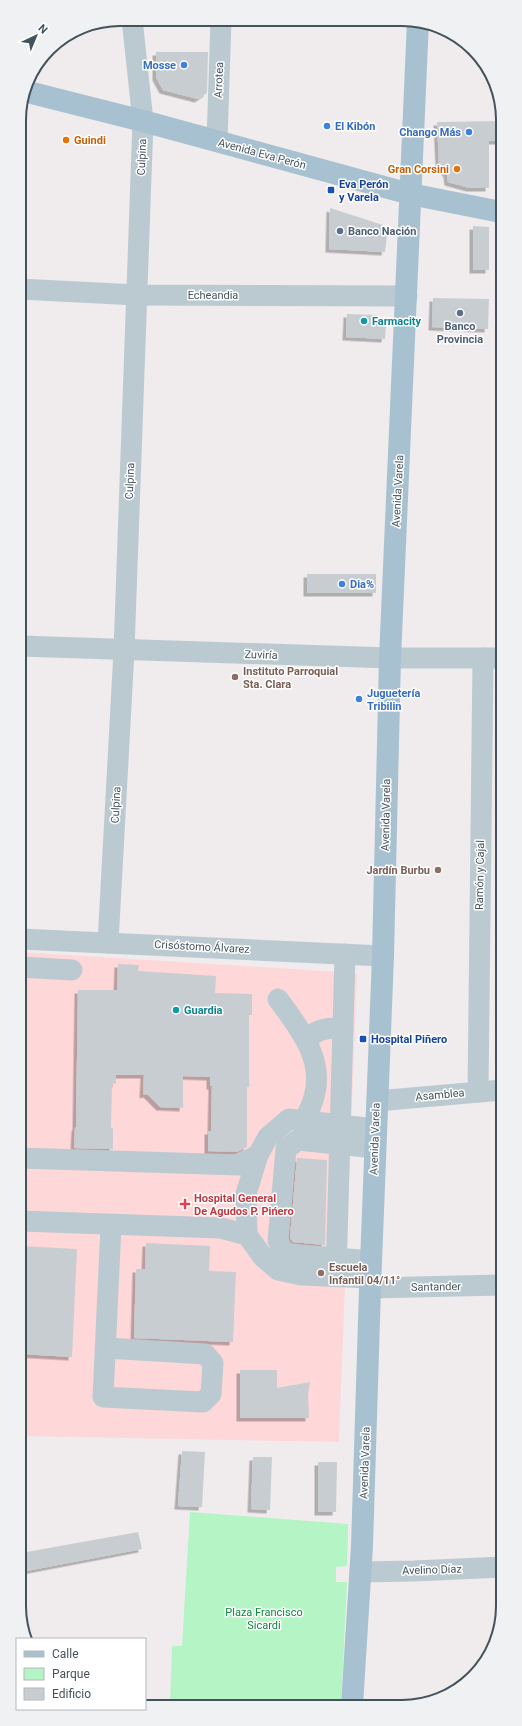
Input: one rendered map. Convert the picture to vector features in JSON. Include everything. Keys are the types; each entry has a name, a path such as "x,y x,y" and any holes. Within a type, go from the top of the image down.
{"main road":[{"name":"Avenida Varela","path":"352,1700 360,1572 383,956 390,658 418,28"},
{"name":"Avenida Eva Perón","path":"30,93 143,121 410,194 496,211"}],"street":[{"name":"Culpina","path":"108,943 124,651 143,121 133,26"},
{"name":"Arrotea","path":"217,141 221,26"},
{"name":"Echeandia","path":"26,289 137,295 407,296"},
{"name":"Zuviría","path":"26,646 124,651 390,658 492,658"},
{"name":"Ramón y Cajal","path":"478,1092 492,658"},
{"name":"Crisóstomo Álvarez","path":"26,939 383,956"},
{"path":"336,1267 345,954"},
{"path":"26,967 72,970"},
{"path":"278,999 306,1038 312,1052 317,1074 314,1097 304,1120"},
{"path":"306,1038 315,1031 323,1028 343,1029"},
{"name":"Asamblea","path":"377,1101 496,1090"},
{"path":"247,1236 246,1194 258,1155 268,1137 289,1119 304,1120 339,1134 375,1139"},
{"path":"336,1267 290,1254 282,1250 278,1240 286,1149 298,1140 339,1134"},
{"path":"26,1158 239,1165 258,1155"},
{"path":"26,1221 111,1226 221,1228 247,1236 263,1257 278,1270 301,1274 336,1267"},
{"path":"106,1348 205,1354 213,1363 211,1394 203,1402 103,1398 111,1226"},
{"name":"Santander","path":"336,1267 370,1276 496,1285"},
{"name":"Avelino Díaz","path":"360,1572 496,1567"}],"shaded area":[{"name":"Hospital General De Agudos P. Pińero","path":"26,952 357,973 339,1442 26,1436"}],"green space":[{"name":"Plaza Francisco Sicardi","path":"190,1512 348,1524 347,1566 336,1567 336,1582 347,1582 341,1700 170,1700 172,1646 182,1646"}],"building":[{"name":"Mosse","path":"156,52 208,52 207,93 198,99 163,90 156,77"},
{"path":"496,121 496,141 489,141 489,188 470,188 448,182 447,174 439,163 437,122"},
{"path":"330,208 383,225 387,230 385,252 329,249"},
{"path":"473,226 489,227 489,270 473,270"},
{"name":"Banco Provincia","path":"433,298 489,299 488,329 432,327"},
{"name":"Farmacity","path":"347,314 377,315 386,326 385,339 346,337"},
{"name":"Dia%","path":"307,574 376,574 376,593 307,593"},
{"path":"118,964 139,965 138,971 216,976 215,993 252,994 252,1015 249,1015 247,1147 237,1152 208,1151 208,1131 211,1131 212,1086 210,1086 210,1077 183,1076 183,1108 160,1107 147,1094 143,1095 144,1075 116,1075 116,1084 112,1083 111,1128 113,1128 113,1149 74,1148 75,1127 76,1128 78,990 117,990"},
{"path":"297,1158 327,1160 325,1245 293,1242 290,1238"},
{"path":"146,1243 210,1246 209,1271 236,1272 233,1342 134,1338 136,1269 145,1269"},
{"path":"26,1246 77,1249 72,1357 26,1354"},
{"path":"240,1370 277,1370 277,1388 310,1382 308,1394 309,1418 240,1418"},
{"path":"182,1451 205,1452 202,1507 178,1506"},
{"path":"253,1457 272,1457 270,1510 251,1509"},
{"path":"318,1462 337,1462 336,1512 318,1512"},
{"path":"138,1532 142,1549 26,1571 26,1552"}],"place":[{"name":"Mosse","path":"184,65"},
{"name":"El Kibón","path":"327,126"},
{"name":"Chango Más","path":"469,132"},
{"name":"Guindi","path":"66,140"},
{"name":"Gran Corsini","path":"457,169"},
{"name":"Eva Perón y Varela","path":"331,190"},
{"name":"Banco Nación","path":"340,231"},
{"name":"Banco Provincia","path":"460,313"},
{"name":"Farmacity","path":"364,321"},
{"name":"Dia%","path":"342,584"},
{"name":"Instituto Parroquial Sta. Clara","path":"235,677"},
{"name":"Juguetería Tribilin","path":"359,699"},
{"name":"Jardín Burbu","path":"438,870"},
{"name":"Guardia","path":"176,1010"},
{"name":"Hospital Piñero","path":"363,1039"},
{"name":"Hospital General De Agudos P. Pińero","path":"185,1204"},
{"name":"Escuela Infantil 04/11°","path":"321,1273"}]}
